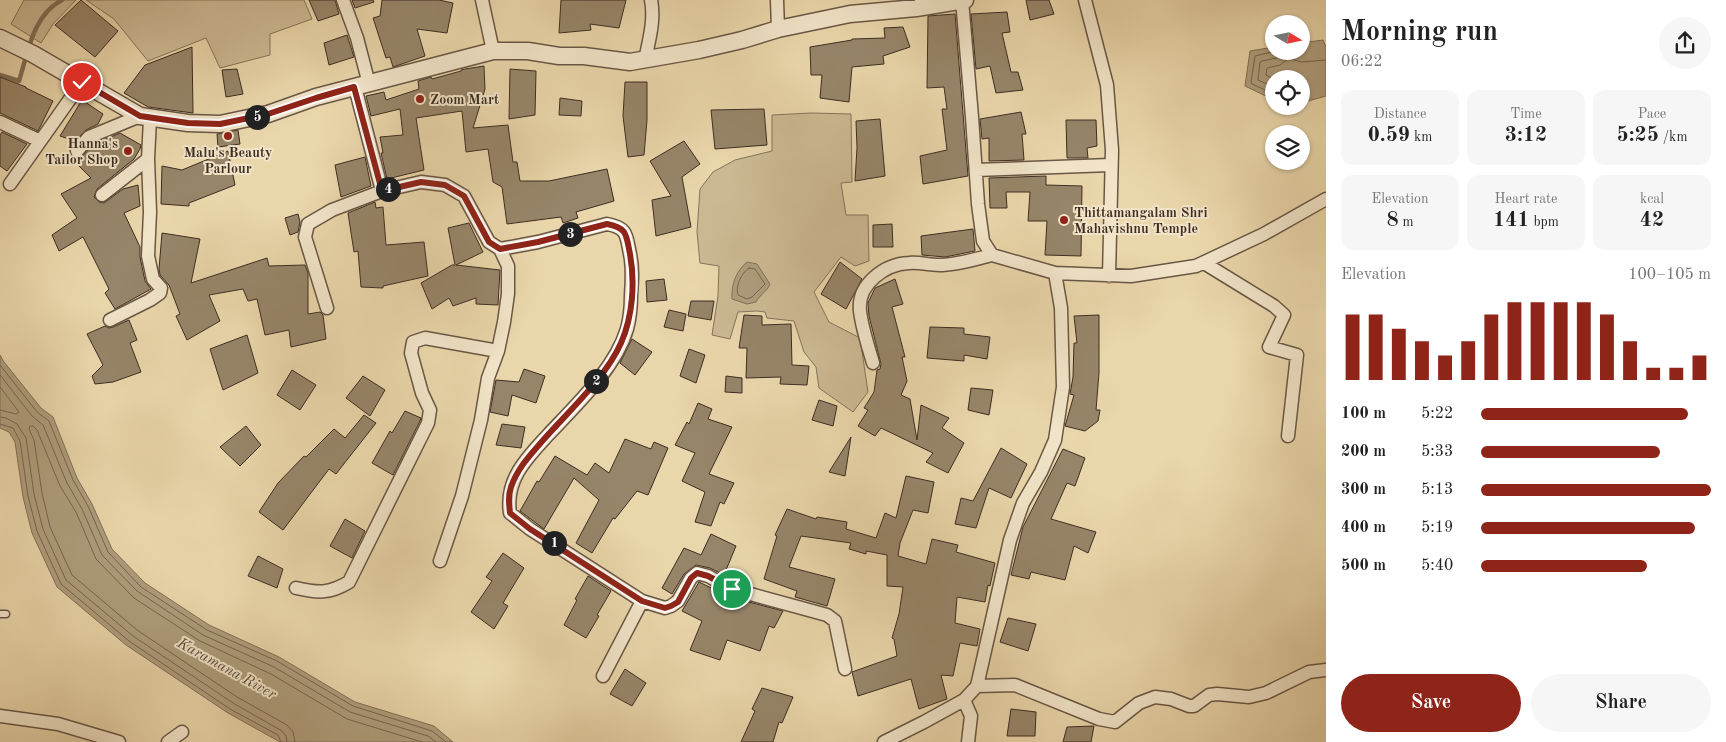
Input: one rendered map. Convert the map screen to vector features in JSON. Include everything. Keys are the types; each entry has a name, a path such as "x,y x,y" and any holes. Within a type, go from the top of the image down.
{"street":[{"path":"343,0 357,38 362,85 382,191"},
{"path":"482,0 493,51"},
{"path":"645,60 651,30 652,0"},
{"path":"777,0 778,28"},
{"path":"0,38 145,117 188,123 220,124 268,114 362,85 493,51 528,51 559,56 584,56 630,62 699,50 742,40 778,28 885,5 916,8 963,0 978,204 983,241 992,255"},
{"path":"1084,0 1107,85 1112,150 1110,165 1109,276"},
{"path":"10,184 82,82"},
{"path":"77,150 89,137 145,117"},
{"path":"110,320 150,300 160,293 161,288 153,279 148,256 150,212 145,117"},
{"path":"0,122 40,141"},
{"path":"102,195 148,160"},
{"path":"976,170 1110,165"},
{"path":"327,308 306,237 308,224 332,210 382,191 421,182 445,185 464,196 489,242 500,249 508,266 508,294 498,351 488,378 481,420 462,496 440,561"},
{"path":"872,363 859,309 863,291 872,279 887,268 908,262 940,266 992,255 1056,273 1109,276 1131,276 1196,266 1264,234 1326,199"},
{"path":"500,249 538,242 607,224 618,226 625,233 633,277 627,328 621,345 586,393 525,460 511,487 508,500 510,513 530,529 642,601 665,608 671,606 678,602 691,578 697,573 708,576 732,589 827,615 835,621 845,669"},
{"path":"1204,262 1274,306 1284,315 1270,346 1297,355 1288,436"},
{"path":"884,742 964,700 977,686 1010,540 1023,502 1041,472 1055,440 1063,387 1061,308 1056,273"},
{"path":"296,588 312,592 335,590 349,582 428,423 430,410 422,393 411,354 413,342 425,338 498,351"},
{"path":"603,676 642,601"},
{"path":"977,686 1015,685 1099,719 1115,722 1140,703 1155,697 1171,699 1194,706 1209,695 1248,697 1266,692 1310,672 1326,670"},
{"path":"964,700 971,716 968,742"},
{"path":"0,716 58,724 120,742"},
{"path":"168,742 182,732"}],"shaded area":[{"path":"24,0 76,0 53,24 41,43 11,24"},
{"path":"86,0 304,0 312,19 270,34 270,55 220,68 206,38 148,61 114,19"},
{"path":"811,113 851,114 852,182 841,183 846,215 868,215 869,261 855,266 841,257 814,292 829,322 860,338 868,392 853,412 819,388 816,367 804,352 794,321 767,318 765,312 738,312 730,339 712,335 718,296 719,266 700,263 697,232 700,189 713,172 735,160 772,151 772,115"}],"water":[{"path":"1323,40 1326,47 1326,96 1310,100 1310,70 1265,70 1265,96 1245,86 1250,51 1265,48 1265,60 1310,60 1310,42"},
{"path":"747,262 757,264 770,284 756,302 747,304 732,299 732,294 737,274"},
{"name":"Karamana River","path":"0,355 41,408 53,417 77,478 92,504 112,549 145,583 209,625 279,657 355,702 434,726 453,742 280,742 228,713 126,645 57,587 32,533 23,497 15,442 9,432 0,428"}],"building":[{"path":"81,0 118,31 95,57 55,25"},
{"path":"309,0 335,0 339,14 318,21"},
{"path":"352,0 373,0 374,2 355,8"},
{"path":"382,0 439,0 453,3 447,33 417,29 425,56 393,67 390,57 386,58 373,18 380,16"},
{"path":"561,0 626,0 619,28 590,24 591,30 559,33"},
{"path":"1026,0 1049,0 1054,14 1030,20"},
{"path":"1007,12 1010,32 1002,33 1011,72 1018,72 1023,90 996,93 990,66 976,69 971,14"},
{"path":"955,14 968,176 923,184 920,156 947,150 942,109 947,109 944,87 927,88 928,16"},
{"path":"903,27 910,47 883,56 884,64 852,67 849,102 820,98 822,75 811,75 810,47 852,39 885,38 884,28"},
{"path":"347,35 354,57 329,65 324,43"},
{"path":"192,47 193,113 148,107 124,93 145,65"},
{"path":"484,66 485,89 473,128 508,125 513,162 517,162 520,181 549,181 607,169 614,201 576,212 578,218 563,223 561,217 507,224 502,187 493,182 488,149 466,152 462,111 416,118 424,170 387,179 381,153 383,153 380,137 403,135 400,109 371,116 366,96 384,92 386,100 419,89 418,81"},
{"path":"237,69 243,94 226,97 222,70"},
{"path":"510,69 536,71 535,115 509,119"},
{"path":"0,77 26,87 53,101 38,131 0,113"},
{"path":"625,82 647,82 647,120 644,155 628,157 623,116"},
{"path":"560,98 582,101 581,116 559,115"},
{"path":"82,100 103,114 98,124 86,130 75,141 60,136"},
{"path":"764,109 767,145 715,149 711,110"},
{"path":"1021,112 1026,134 1022,134 1024,160 989,161 989,138 982,139 980,119"},
{"path":"880,119 885,176 855,181 856,121"},
{"path":"1066,120 1096,120 1097,146 1087,148 1088,158 1067,158"},
{"name":"Malu's Beauty Parlour","path":"238,130 240,144 218,147 217,134"},
{"path":"2,132 27,144 7,171 0,166 0,135"},
{"path":"120,133 141,145 140,149 134,159 97,189 94,197 99,202 104,203 123,189 138,185 140,206 124,213 140,247 145,281 151,289 115,309 105,293 109,289 83,237 59,251 52,235 77,218 61,194 91,178 76,163 94,144"},
{"path":"684,141 700,164 682,177 691,227 656,236 652,200 671,196 650,161"},
{"path":"228,151 235,185 189,203 189,206 161,204 162,166 182,170"},
{"path":"365,157 371,186 341,197 335,165"},
{"path":"1046,176 1046,185 1082,186 1081,256 1045,255 1047,221 1028,221 1030,192 1006,192 1007,208 990,208 989,178"},
{"path":"375,202 376,208 383,207 386,245 424,242 428,276 383,286 383,288 361,287 358,251 354,252 348,213"},
{"path":"298,214 300,222 298,232 290,235 285,218"},
{"path":"469,223 483,252 456,265 500,270 498,305 476,304 476,298 453,306 449,298 432,309 421,283 455,265 448,228"},
{"path":"892,224 893,247 873,247 873,225"},
{"path":"973,229 975,251 945,257 922,255 921,236"},
{"path":"162,233 200,239 191,283 267,258 269,266 305,265 308,273 308,314 320,312 323,315 326,339 291,347 289,330 265,335 257,299 248,301 243,289 209,295 220,321 187,340 176,316 180,314 169,285 160,275"},
{"path":"840,262 862,279 846,309 821,294"},
{"path":"664,279 667,300 647,302 646,281"},
{"path":"895,279 903,304 892,307 905,357 902,357 907,381 901,395 910,399 917,440 921,405 949,418 942,428 964,443 948,473 926,462 933,453 881,428 875,436 858,426 868,410 864,408 874,392 877,370 880,369 881,364 869,316 868,303 875,288"},
{"path":"691,301 714,301 711,320 688,316"},
{"path":"669,310 686,314 683,331 664,327"},
{"path":"744,315 762,316 762,325 791,324 792,365 809,366 807,385 780,384 781,377 746,378 747,348 739,348"},
{"path":"1099,315 1099,373 1096,410 1100,410 1098,421 1085,431 1065,426 1074,395 1070,394 1073,377 1074,343 1077,343 1074,316"},
{"path":"129,320 137,340 130,343 141,372 113,382 95,384 92,376 103,365 87,334 105,326 113,327"},
{"path":"930,327 964,328 964,334 990,337 987,359 964,355 964,361 927,358"},
{"path":"247,335 258,373 223,390 210,349"},
{"path":"632,339 652,352 635,375 620,363"},
{"path":"689,349 705,355 696,383 680,376"},
{"path":"524,369 545,376 536,403 512,395 508,416 490,412 496,380 519,382"},
{"path":"292,370 316,385 300,410 277,395"},
{"path":"363,376 385,390 370,416 346,398"},
{"path":"726,376 742,378 742,393 725,392"},
{"path":"971,388 993,390 989,415 968,410"},
{"path":"819,400 837,406 833,426 812,420"},
{"path":"698,403 712,409 708,419 732,427 709,474 734,483 724,504 720,502 711,526 695,522 705,492 682,481 695,453 675,445 687,422 689,424"},
{"path":"405,411 421,418 393,475 372,463 390,431 392,433"},
{"path":"364,415 376,423 336,474 329,469 283,530 259,512 278,483 304,456 306,457 334,429 345,438"},
{"path":"502,424 525,427 521,448 496,445"},
{"path":"246,426 261,445 240,466 220,447"},
{"path":"851,437 845,476 829,472"},
{"path":"625,439 651,449 654,442 668,448 648,495 637,491 615,519 613,518 592,553 576,543 599,500 574,478 544,529 520,511 537,481 539,482 555,456 587,475 595,463 609,473"},
{"path":"1001,448 1027,464 1011,498 989,488 976,528 955,524 961,498 973,501"},
{"path":"1063,449 1085,458 1075,486 1067,483 1051,519 1096,532 1088,553 1074,546 1065,580 1031,572 1029,579 1011,575 1023,527"},
{"path":"906,476 934,482 928,513 913,510 900,543 898,556 926,564 932,539 958,545 956,552 995,563 985,602 957,597 955,623 980,629 977,646 960,643 953,676 941,675 947,699 919,709 911,679 858,696 852,672 897,656 894,639 892,638 899,614 903,587 887,586 887,555 866,551 866,554 849,549 851,543 801,536 789,567 835,579 827,606 795,597 797,591 764,579 777,536 775,535 787,509 816,519 817,517 847,522 846,529 876,538 885,513 896,518"},
{"path":"345,519 365,531 352,558 330,546"},
{"path":"711,534 736,546 724,575 710,568 696,565 684,574 672,594 662,588 684,548 701,555"},
{"path":"503,553 524,568 503,603 508,606 494,629 471,612 492,581 486,577"},
{"path":"258,556 283,569 277,588 248,576"},
{"path":"588,576 611,591 586,638 564,625 577,600 575,599"},
{"path":"699,582 730,597 783,611 774,628 769,626 760,651 727,640 720,660 690,650 702,621 682,611"},
{"path":"1008,618 1036,624 1028,651 1000,642"},
{"path":"625,669 646,683 632,706 610,694"},
{"path":"762,688 793,697 782,723 779,722 773,742 741,742 755,711 752,709"},
{"path":"1011,709 1036,712 1035,736 1007,736"},
{"path":"1094,726 1091,742 1063,742 1067,727"}],"waterway":[{"path":"0,75 19,81 33,35 38,25 44,15 62,0"}],"place":[{"name":"Zoom Mart","path":"420,99"},
{"name":"Malu's Beauty Parlour","path":"228,136"},
{"name":"Hanna's Tailor Shop","path":"128,151"},
{"name":"Thittamangalam Shri Mahavishnu Temple","path":"1064,220"}],"route":[{"path":"82,82 140,116 150,119 188,123 220,124 268,114 354,87 382,191 421,182 445,185 464,196 489,242 500,249 538,242 607,224 618,226 625,233 633,277 627,328 621,345 586,393 525,460 511,487 508,500 510,513 530,529 642,601 665,608 671,606 678,602 691,578 697,573 708,576 732,589"}]}
